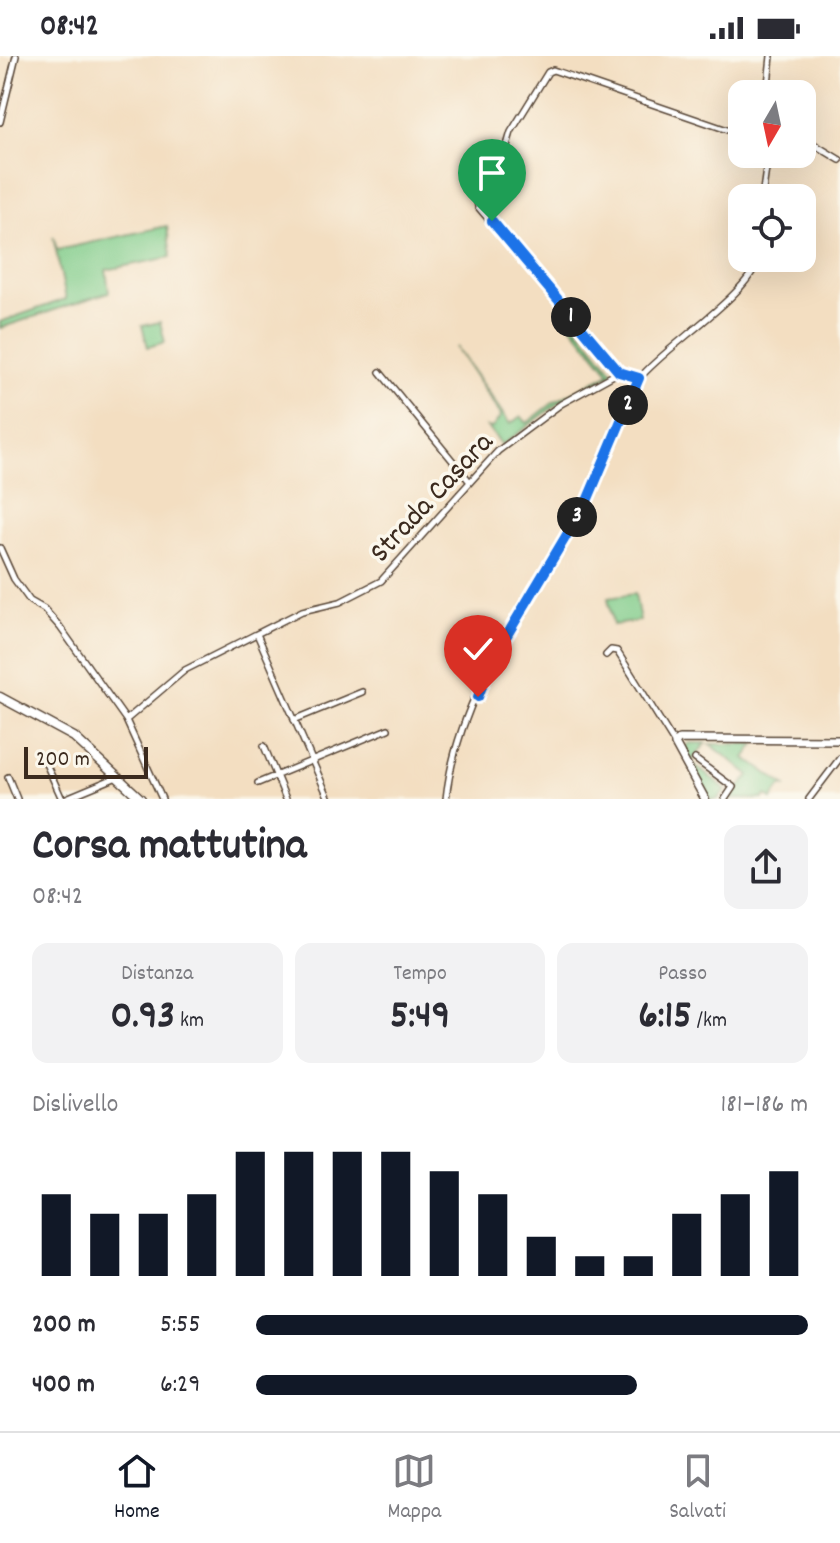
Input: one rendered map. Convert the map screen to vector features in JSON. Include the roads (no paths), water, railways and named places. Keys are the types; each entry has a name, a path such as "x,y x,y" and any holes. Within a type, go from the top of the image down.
{"main road":[{"path":"0,697 74,737 141,799"}],"street":[{"path":"0,122 16,56"},
{"path":"768,80 771,56"},
{"path":"639,378 619,372 478,207 477,200 503,159 511,132 548,72 553,70 728,130"},
{"path":"816,145 840,160"},
{"path":"446,799 454,748 485,674 535,583 587,501 639,378 745,281 750,272"},
{"path":"380,372 470,482"},
{"name":"Strada Casara","path":"126,720 185,670 302,611 340,602 381,581 504,446 561,404 619,372"},
{"path":"0,548 14,579 30,601 44,609 60,627 126,720 162,799"},
{"path":"257,634 329,799"},
{"path":"606,655 611,650 617,651 705,799"},
{"path":"294,720 362,692"},
{"path":"258,783 388,729"},
{"path":"675,744 686,736 840,740"},
{"path":"264,746 286,799"},
{"path":"43,757 63,799 118,777"},
{"path":"809,799 837,767 840,758"},
{"path":"695,759 733,787 725,799"},
{"path":"8,777 17,799"}]}
